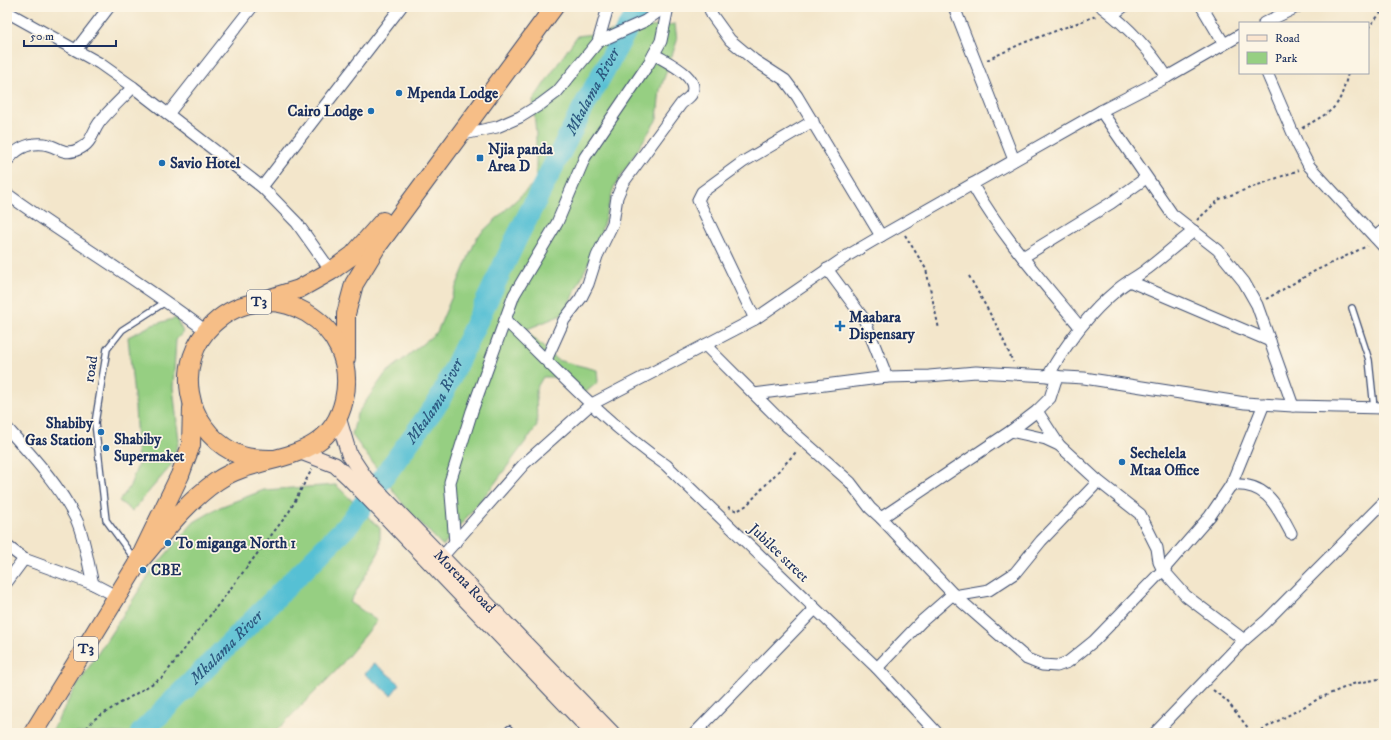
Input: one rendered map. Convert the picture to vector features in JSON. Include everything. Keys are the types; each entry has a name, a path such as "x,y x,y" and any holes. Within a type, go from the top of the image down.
{"highway":[{"name":"T3","path":"137,564 184,510 202,492 219,479 236,471 301,452 316,443 328,432 338,417 344,401 347,384 346,314 354,284 376,248 455,139 554,7"},
{"name":"T3","path":"33,733 137,564 180,475 191,445 192,407 188,387 189,367 195,348 206,331 221,317 239,307 299,289 331,271 353,255 455,139"},
{"name":"T3","path":"259,302 283,303 305,311 324,325 338,345 346,367"},
{"name":"T3","path":"192,407 202,426 216,442 234,453 255,459 276,459"}],"main road":[{"name":"Morena Road","path":"338,417 349,454 361,482"},
{"name":"Morena Road","path":"301,452 335,465 361,482 592,733"},
{"name":"Morena Road","path":"391,515 441,558 612,733"}],"street":[{"path":"76,50 109,7"},
{"path":"168,114 252,7"},
{"path":"262,187 401,7"},
{"path":"455,139 497,127 520,117 557,92 598,42 608,7"},
{"path":"598,42 645,21 667,7"},
{"path":"455,543 450,482 472,411 514,295 557,223 584,157 654,54 661,41 667,7"},
{"path":"710,7 712,15 730,40 754,60 785,80 814,121 881,236"},
{"path":"954,7 1014,160"},
{"path":"1107,11 1123,7"},
{"path":"1202,7 1224,44"},
{"path":"1266,22 1297,7"},
{"path":"1107,11 1142,44 1158,62 1167,77"},
{"path":"7,12 99,63 133,87 262,187 298,223 331,271"},
{"path":"441,558 524,464 590,405 754,319 827,269 881,236 1101,111 1167,77 1239,36"},
{"path":"546,360 564,320 581,298 588,284 597,256 613,223 617,197 623,183 691,94 694,86 691,77 654,54"},
{"path":"1267,74 1309,166 1379,241 1384,230"},
{"path":"7,160 13,153 24,146 45,144 64,152 78,150 89,143 99,124 133,87"},
{"path":"1101,111 1172,214 1228,260 1244,282 1257,305 1293,406"},
{"path":"754,319 698,200 702,192 743,162 814,121"},
{"path":"1023,257 1111,203 1146,178"},
{"path":"972,184 992,218 1033,272 1080,327"},
{"path":"7,194 54,228 167,301 206,331"},
{"path":"881,518 1011,431 1037,411 1050,398 1053,376 1060,355 1080,327 1116,290 1194,231"},
{"path":"827,269 864,319 887,377"},
{"path":"1129,281 1270,341"},
{"name":"Jubilee street","path":"505,320 590,405 638,446 666,464 877,668 938,733"},
{"path":"704,345 805,442 850,482 870,508 954,595 1027,659 1042,666 1057,666 1068,662 1094,641 1163,570 1210,516 1231,484 1264,404"},
{"path":"754,394 887,377 930,376 976,372 1084,378 1264,404 1379,408"},
{"path":"1037,411 1059,445 1097,480 1140,514 1157,548 1159,562 1163,570 1186,596 1244,640"},
{"path":"7,428 35,459 64,496 77,523 93,584"},
{"path":"1011,431 1046,439 1059,445"},
{"path":"877,668 922,621 954,595 989,590 1015,573 1041,541 1093,487 1097,480"},
{"path":"1231,484 1254,486 1266,493 1279,510 1291,533"},
{"path":"1155,733 1244,640 1266,621 1384,502"},
{"path":"7,546 24,559 93,584 118,597"},
{"path":"7,582 24,559"},
{"path":"695,733 815,609"}],"lane":[{"name":"road","path":"137,564 106,520 95,423 107,349 122,330 167,301"},
{"path":"1352,308 1369,360 1379,408"}],"path":[{"path":"1369,27 1384,9"},
{"path":"976,64 1023,43 1107,11"},
{"path":"1293,133 1333,110 1343,96 1348,74"},
{"path":"1194,231 1197,219 1220,199 1264,184 1309,166"},
{"path":"900,225 926,269 939,328"},
{"path":"1257,305 1315,271 1379,241"},
{"path":"969,276 998,328 1019,374"},
{"path":"704,502 712,499 718,499 730,508 738,511 747,505 805,442"},
{"path":"83,733 93,720 163,677 289,512 319,458"},
{"path":"1256,733 1320,698 1353,684 1384,678"},
{"path":"1204,683 1227,701 1252,733"}],"green space":[{"path":"675,24 677,41 660,90 657,119 614,187 597,245 564,314 525,330 557,360 597,370 598,382 581,396 563,377 543,377 536,389 537,426 495,483 443,546 406,508 352,435 357,414 385,374 437,332 477,237 536,181 536,134 533,100 577,36"},
{"path":"176,318 183,332 176,340 173,387 179,441 170,467 132,511 119,501 129,488 138,465 135,406 128,337 152,325"},
{"path":"336,485 380,528 380,550 350,602 377,621 335,672 274,733 51,733 74,690 153,569 194,522 220,507 264,490"}],"water":[{"path":"374,663 400,684 391,695 365,674"}],"waterway":[{"name":"Mkalama River","path":"141,733 349,524 439,401 517,237 582,110 627,29 642,7"}],"place":[{"name":"Mpenda Lodge","path":"399,93"},
{"name":"Cairo Lodge","path":"371,111"},
{"name":"Njia panda Area D","path":"480,158"},
{"name":"Savio Hotel","path":"162,163"},
{"name":"Maabara Dispensary","path":"840,326"},
{"name":"Shabiby Gas Station","path":"101,432"},
{"name":"Shabiby Supermaket","path":"106,448"},
{"name":"Sechelela Mtaa Office","path":"1122,462"},
{"name":"To miganga North 1","path":"168,543"},
{"name":"CBE","path":"143,570"}]}
